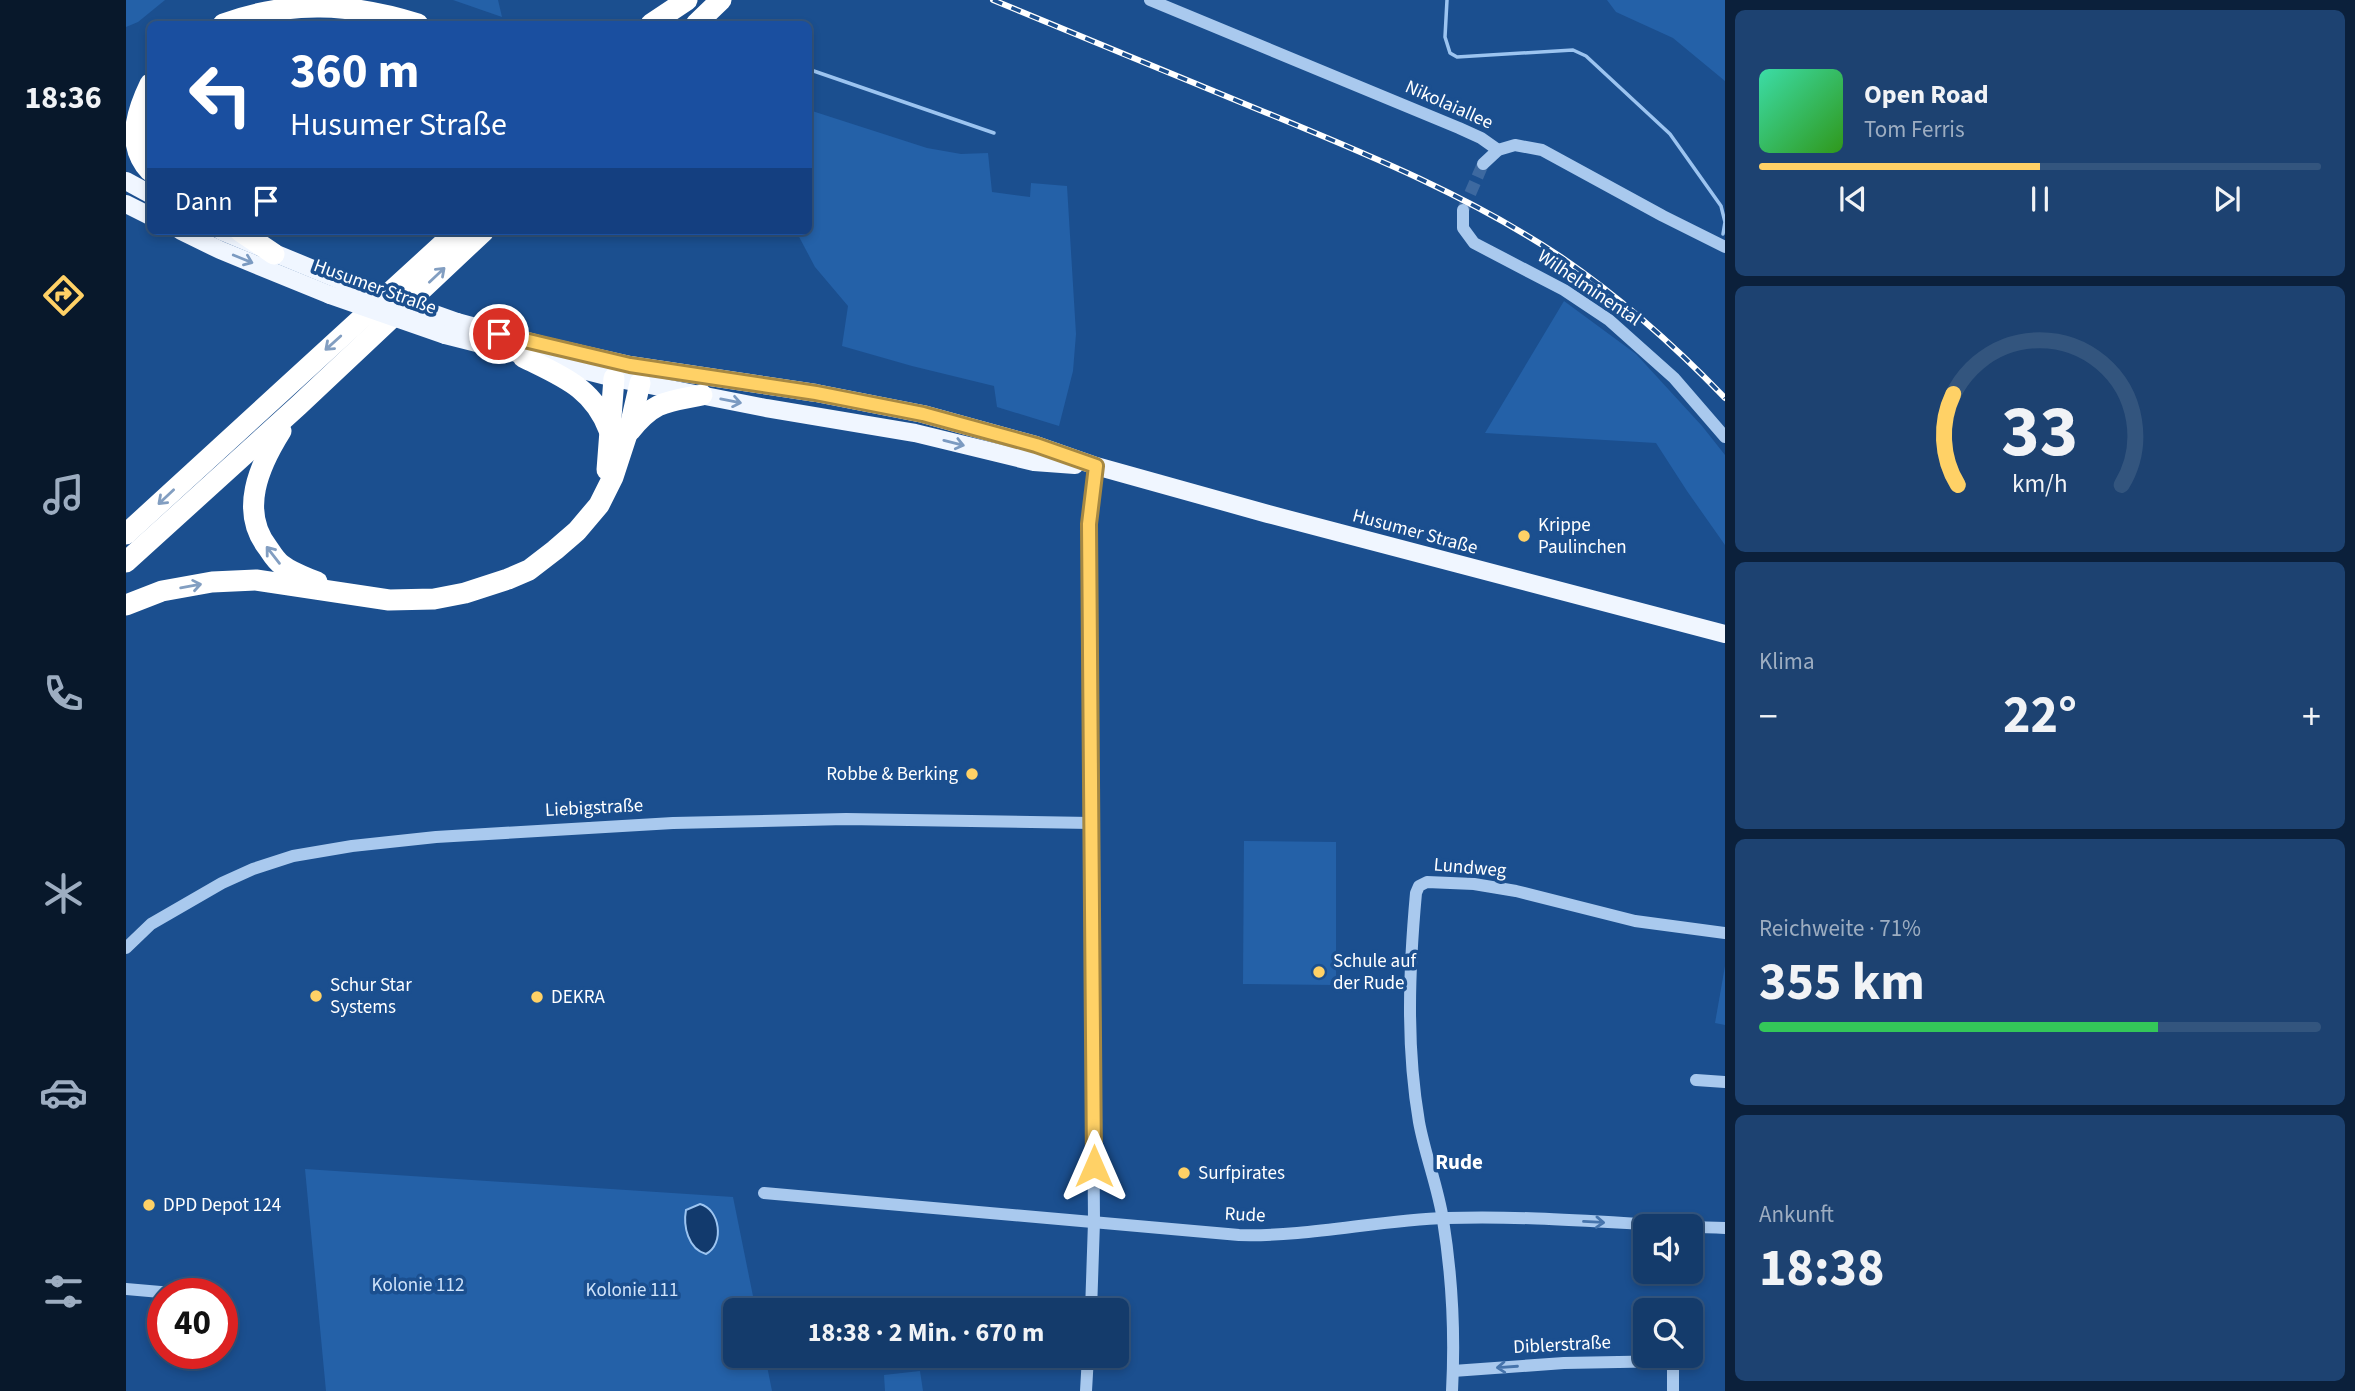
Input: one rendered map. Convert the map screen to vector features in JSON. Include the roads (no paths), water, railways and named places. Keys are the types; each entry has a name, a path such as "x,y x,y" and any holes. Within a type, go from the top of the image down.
{"highway":[{"path":"656,21 687,0"},
{"path":"672,21 694,0"},
{"path":"699,21 721,0"},
{"path":"232,21 265,10 306,6 368,11 406,21"},
{"path":"147,89 129,123 139,156 147,167"},
{"path":"246,235 274,254"},
{"path":"126,534 453,235"},
{"path":"126,562 298,406 480,235"},
{"path":"523,357 570,380 590,396 618,433"},
{"path":"126,605 162,591 212,582 256,580 389,600 433,599 466,593 529,570 577,531 599,505 636,374"},
{"path":"614,378 618,433"},
{"path":"618,433 654,406 702,395"},
{"path":"298,406 267,453 253,494 253,521 263,542 281,565 319,583 355,594"}],"main road":[{"path":"126,181 147,192"},
{"path":"126,204 147,214"},
{"name":"Husumer Straße","path":"189,235 220,250 336,288 523,357 614,378 636,374 858,400 923,414 1036,445 1096,466 1398,549 1725,634"},
{"name":"Husumer Straße","path":"230,235 274,254 336,288"},
{"name":"Husumer Straße","path":"451,329 542,345 702,395 915,433 1034,462 1096,466"}],"street":[{"name":"Nikolaiallee","path":"1150,0 1459,128 1482,138 1498,150 1515,145 1542,150 1725,247"},
{"path":"1483,164 1498,150"},
{"name":"Wilhelminental","path":"1463,210 1463,228 1474,243 1524,267 1609,320 1674,378 1725,437"},
{"path":"1091,1298 1094,1222 1089,524 1096,466"},
{"name":"Liebigstraße","path":"126,947 162,918 222,883 253,869 293,856 352,846 436,837 650,824 846,819 1091,823"},
{"name":"Lundweg","path":"1443,1218 1419,1122 1411,1056 1409,984 1416,893 1419,886 1427,882 1474,884 1516,891 1634,921 1725,933"},
{"path":"1696,1080 1725,1082"},
{"name":"Rude","path":"764,1193 1239,1235 1276,1236 1443,1218 1725,1228"},
{"path":"1443,1218 1451,1297 1452,1391"},
{"path":"126,1289 147,1291"},
{"name":"Diblerstraße","path":"1453,1371 1573,1363 1673,1362 1673,1391"},
{"path":"1086,1391 1087,1368"}],"waterway":[{"path":"1447,0 1445,37 1450,53 1457,57 1573,50 1586,56 1670,134 1721,206 1725,222 1723,234"},
{"path":"812,70 994,133"}],"tunnel":[{"path":"1463,210 1483,164"}],"railway":[{"path":"993,0 1339,143 1415,176 1489,214 1561,257 1605,289 1667,341 1725,398"}],"place":[{"name":"Krippe Paulinchen","path":"1524,536"},
{"name":"Robbe & Berking","path":"972,774"},
{"name":"Schule auf der Rude","path":"1319,972"},
{"name":"Schur Star Systems","path":"316,996"},
{"name":"DEKRA","path":"537,997"},
{"name":"Surfpirates","path":"1184,1173"},
{"name":"DPD Depot 124","path":"149,1205"}],"district":[{"name":"Rude","path":"1459,1162"}],"park label":[{"name":"Kolonie 112","path":"418,1285"},
{"name":"Kolonie 111","path":"632,1290"}]}
